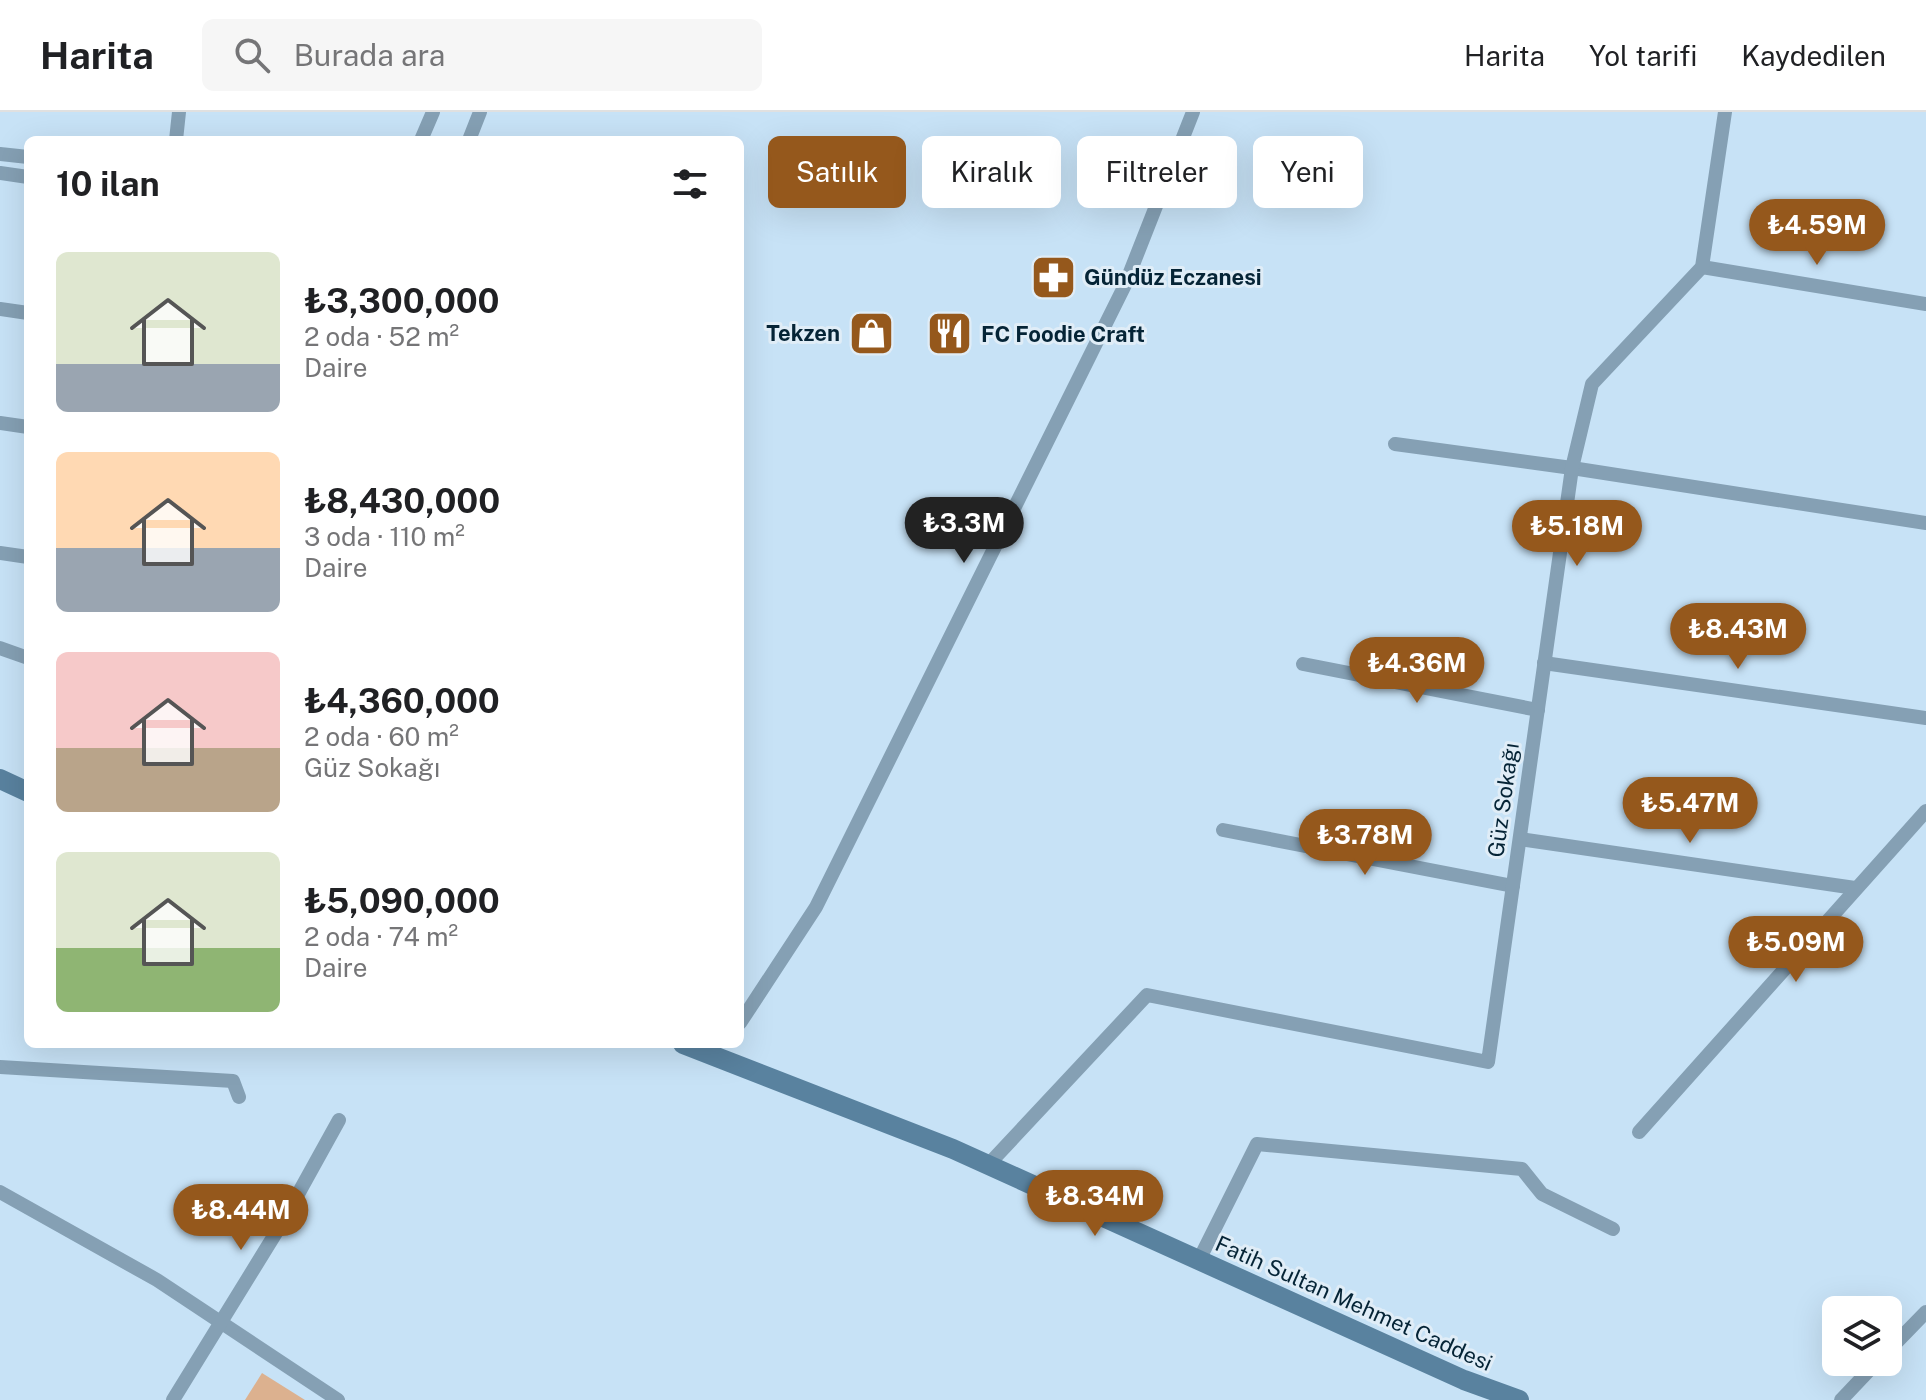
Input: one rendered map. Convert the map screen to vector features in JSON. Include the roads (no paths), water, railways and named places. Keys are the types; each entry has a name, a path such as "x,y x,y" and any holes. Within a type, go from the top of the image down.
{"main road":[{"path":"0,779 24,790"},
{"name":"Fatih Sultan Mehmet Caddesi","path":"722,1050 988,1165 1464,1380 1519,1400"}],"street":[{"path":"176,136 179,112"},
{"path":"423,136 433,112"},
{"path":"471,136 480,112"},
{"path":"744,1017 816,907 1125,285 1193,112"},
{"path":"1725,112 1702,267 1926,304"},
{"path":"0,154 24,157"},
{"path":"0,173 24,176"},
{"name":"Güz Sokağı","path":"988,1165 1147,995 1488,1062 1572,468 1592,384 1702,267"},
{"path":"0,309 24,312"},
{"path":"0,423 24,426"},
{"path":"1395,444 1926,523"},
{"path":"0,553 24,556"},
{"path":"0,648 24,657"},
{"path":"1544,663 1926,718"},
{"path":"1303,664 1538,710"},
{"path":"1639,1132 1926,811"},
{"path":"1223,830 1513,886"},
{"path":"1520,839 1855,888"},
{"path":"0,1067 233,1081 239,1097"},
{"path":"173,1400 282,1223 339,1120"},
{"path":"1199,1260 1257,1144 1522,1169 1542,1194 1613,1229"},
{"path":"0,1192 157,1280 338,1400"},
{"path":"1902,1337 1926,1312"},
{"path":"1841,1400 1864,1376"}],"place":[{"name":"Gündüz Eczanesi","path":"1053,277"},
{"name":"Tekzen","path":"871,333"},
{"name":"FC Foodie Craft","path":"950,334"}]}
